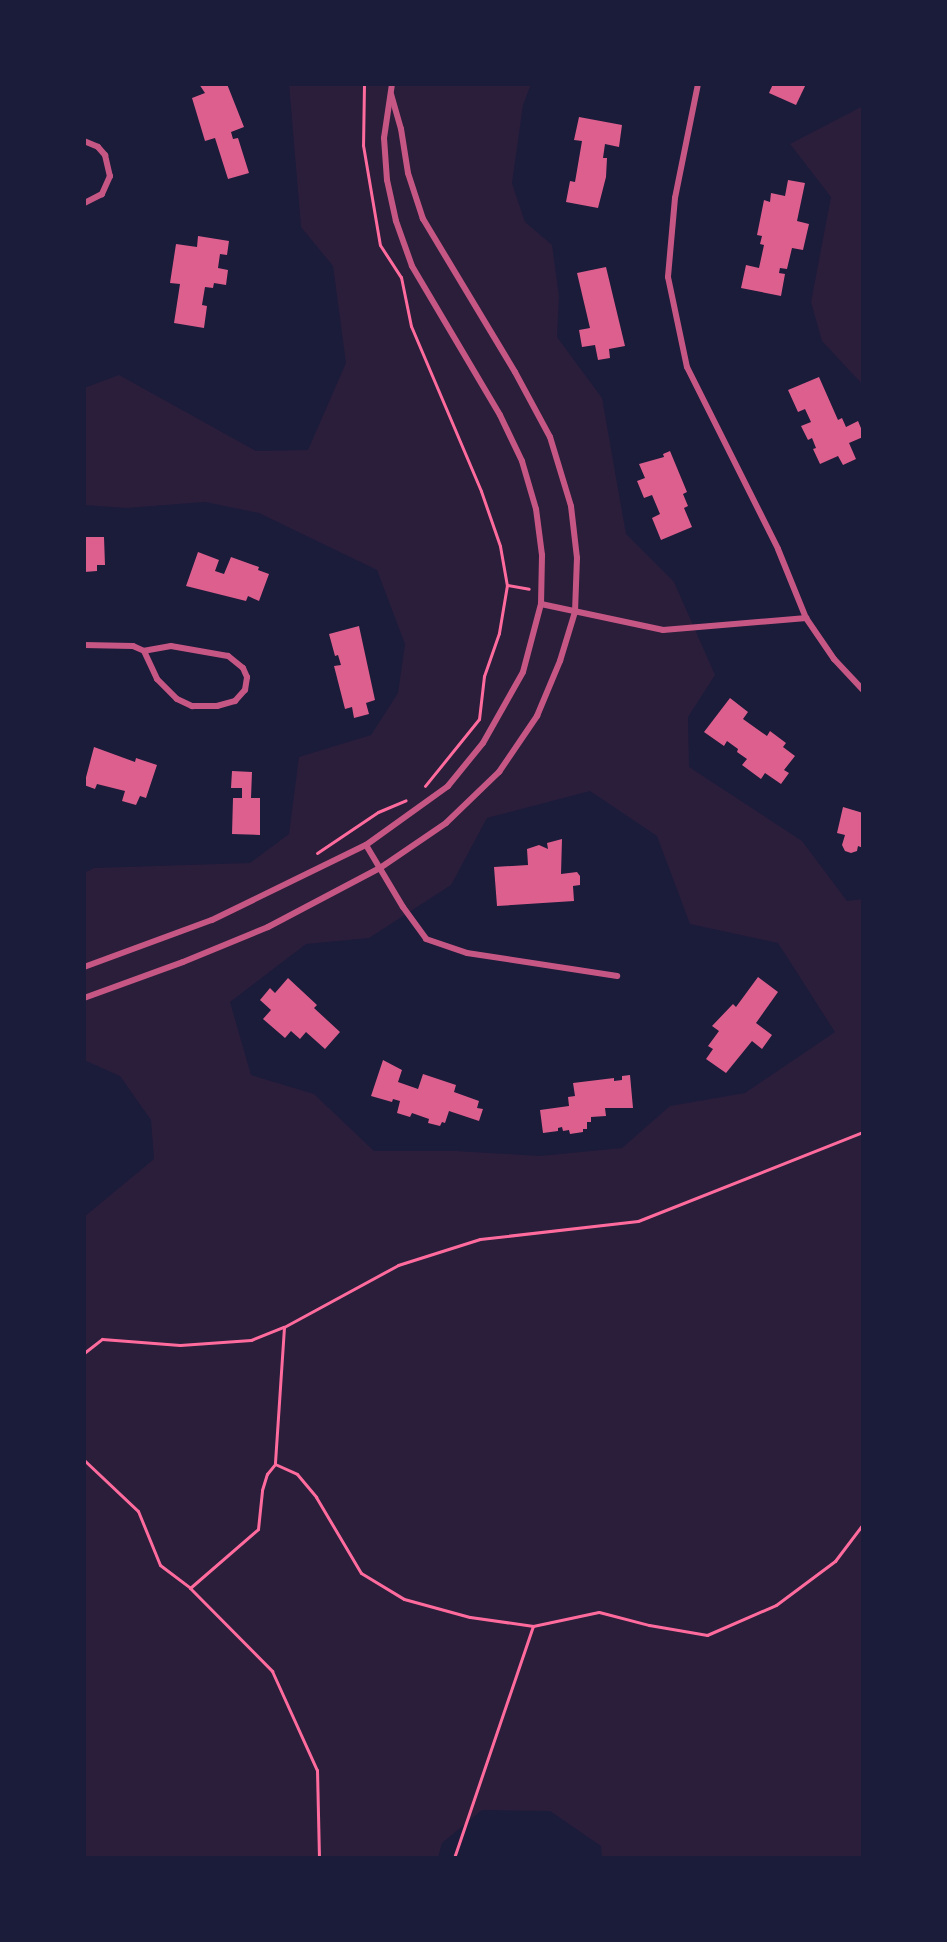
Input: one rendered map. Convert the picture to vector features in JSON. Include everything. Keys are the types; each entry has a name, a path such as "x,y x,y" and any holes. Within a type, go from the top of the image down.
{"street":[{"path":"84,967 212,920 366,845 448,786 483,743 523,672 541,604 542,555 536,509 522,461 500,415 412,266 396,221 387,180 384,138 392,84"},
{"path":"698,84 675,198 668,278 687,367 778,549 806,618 834,659 863,690"},
{"path":"84,998 183,962 267,927 380,868 446,823 499,772 537,716 560,661 575,612 577,558 571,506 550,437 515,372 423,219 408,173 401,129 391,94"},
{"path":"84,141 98,147 105,155 110,176 102,194 84,203"},
{"path":"541,604 663,630 806,618"},
{"path":"84,645 133,645 144,651 157,679 177,699 192,706 217,706 235,701 245,690 247,677 243,668 228,656 171,646 144,651"},
{"path":"366,845 403,907 426,939 467,953 617,976"}],"path":[{"path":"364,84 363,145 380,245 401,277 411,326 481,491 500,546 507,585 499,633 484,676 479,719 419,794"},
{"path":"507,585 542,591"},
{"path":"315,855 378,812 409,798"},
{"path":"84,1353 102,1339 180,1345 251,1340 284,1327 398,1265 480,1239 638,1221 863,1132"},
{"path":"190,1588 258,1529 262,1490 267,1474 275,1464 284,1327"},
{"path":"84,1460 138,1511 160,1565 190,1588 272,1671 317,1770 319,1858"},
{"path":"275,1464 297,1474 315,1497 361,1573 404,1599 470,1617 533,1626 599,1612 650,1625 707,1635 776,1605 835,1561 862,1526"},
{"path":"454,1858 533,1626"}],"shaded area":[{"path":"289,84 531,84 523,105 512,183 525,222 552,245 559,296 557,337 602,398 626,534 674,582 715,675 688,717 689,767 802,841 847,901 863,899 863,1858 602,1858 601,1846 550,1811 482,1810 442,1843 438,1858 84,1858 84,1217 154,1159 151,1120 120,1076 84,1060 84,873 94,868 250,863 289,834 299,757 371,735 398,693 405,644 377,570 259,513 205,502 126,508 84,505 84,388 119,375 256,451 308,450 346,363 333,266 301,227","holes":["590,791 657,836 690,924 778,943 835,1032 745,1093 670,1106 622,1148 540,1156 456,1151 374,1151 314,1094 251,1075 230,1002 306,944 369,938 451,885 487,818"]},
{"path":"863,106 863,385 822,341 811,302 831,197 790,144"}],"building":[{"path":"199,84 227,84 244,127 231,132 233,139 238,138 249,173 228,179 215,138 205,141 192,98 205,93"},
{"path":"773,84 806,84 796,105 769,93"},
{"path":"579,117 622,125 619,147 605,144 603,158 607,158 606,177 598,208 566,202 570,181 575,182 582,141 574,140"},
{"path":"788,180 805,183 797,221 809,224 803,250 792,248 787,269 780,268 779,273 785,274 781,296 741,288 746,265 759,268 764,245 760,244 762,236 757,235 764,200 770,202 771,193 785,196"},
{"path":"198,236 229,241 227,255 220,254 218,268 228,270 226,285 214,283 213,288 205,287 202,305 207,306 204,328 174,323 180,284 170,283 176,244 197,247"},
{"path":"606,267 625,346 609,349 610,358 598,360 595,345 582,347 579,330 590,328 577,273"},
{"path":"819,377 838,420 842,418 846,427 858,421 863,433 863,437 849,443 856,459 843,465 838,456 820,464 813,449 816,448 812,438 808,440 801,426 811,422 805,409 798,412 788,390"},
{"path":"670,451 687,492 683,494 688,506 684,508 692,527 661,540 652,518 660,514 652,495 644,498 637,481 645,478 639,464 664,457 663,454"},
{"path":"84,537 104,537 105,565 97,565 97,571 84,572"},
{"path":"198,552 219,560 215,571 224,574 231,557 259,567 258,570 269,574 259,601 248,596 246,601 186,586"},
{"path":"359,626 375,700 366,703 369,714 354,718 352,707 345,709 334,666 341,665 338,655 335,656 329,634"},
{"path":"730,698 748,712 743,719 767,736 770,731 786,743 783,747 795,756 784,770 789,773 781,784 765,773 761,779 742,765 747,759 737,752 738,749 727,741 724,746 704,732"},
{"path":"94,747 135,762 136,758 157,765 146,798 140,796 136,805 122,801 125,791 97,784 95,789 84,785"},
{"path":"232,771 252,772 251,798 260,798 260,835 232,834 233,798 242,798 242,788 231,788"},
{"path":"843,807 863,813 863,848 858,846 857,851 851,853 845,851 842,845 845,835 837,833"},
{"path":"562,839 561,874 577,872 580,876 580,885 573,886 574,901 497,906 494,867 528,865 527,849 539,845 548,849 547,843"},
{"path":"758,977 778,992 756,1023 772,1035 762,1049 752,1041 726,1073 706,1059 713,1049 708,1046 719,1031 712,1026 733,1004 736,1007"},
{"path":"288,978 317,1005 314,1008 340,1032 325,1049 306,1032 300,1039 291,1031 285,1038 263,1019 271,1010 260,1000 270,988 275,993"},
{"path":"383,1060 402,1070 398,1082 418,1089 423,1074 456,1085 454,1092 479,1101 477,1108 483,1109 479,1121 449,1111 445,1123 442,1122 440,1126 428,1123 429,1119 412,1113 410,1117 397,1113 400,1101 393,1099 392,1102 371,1096"},
{"path":"630,1075 633,1108 605,1108 606,1116 591,1117 591,1122 587,1122 587,1129 583,1129 583,1132 570,1134 569,1130 563,1131 562,1127 558,1128 558,1131 543,1133 540,1110 569,1106 568,1097 575,1096 573,1083 614,1078 614,1081 622,1080 622,1076"}]}
